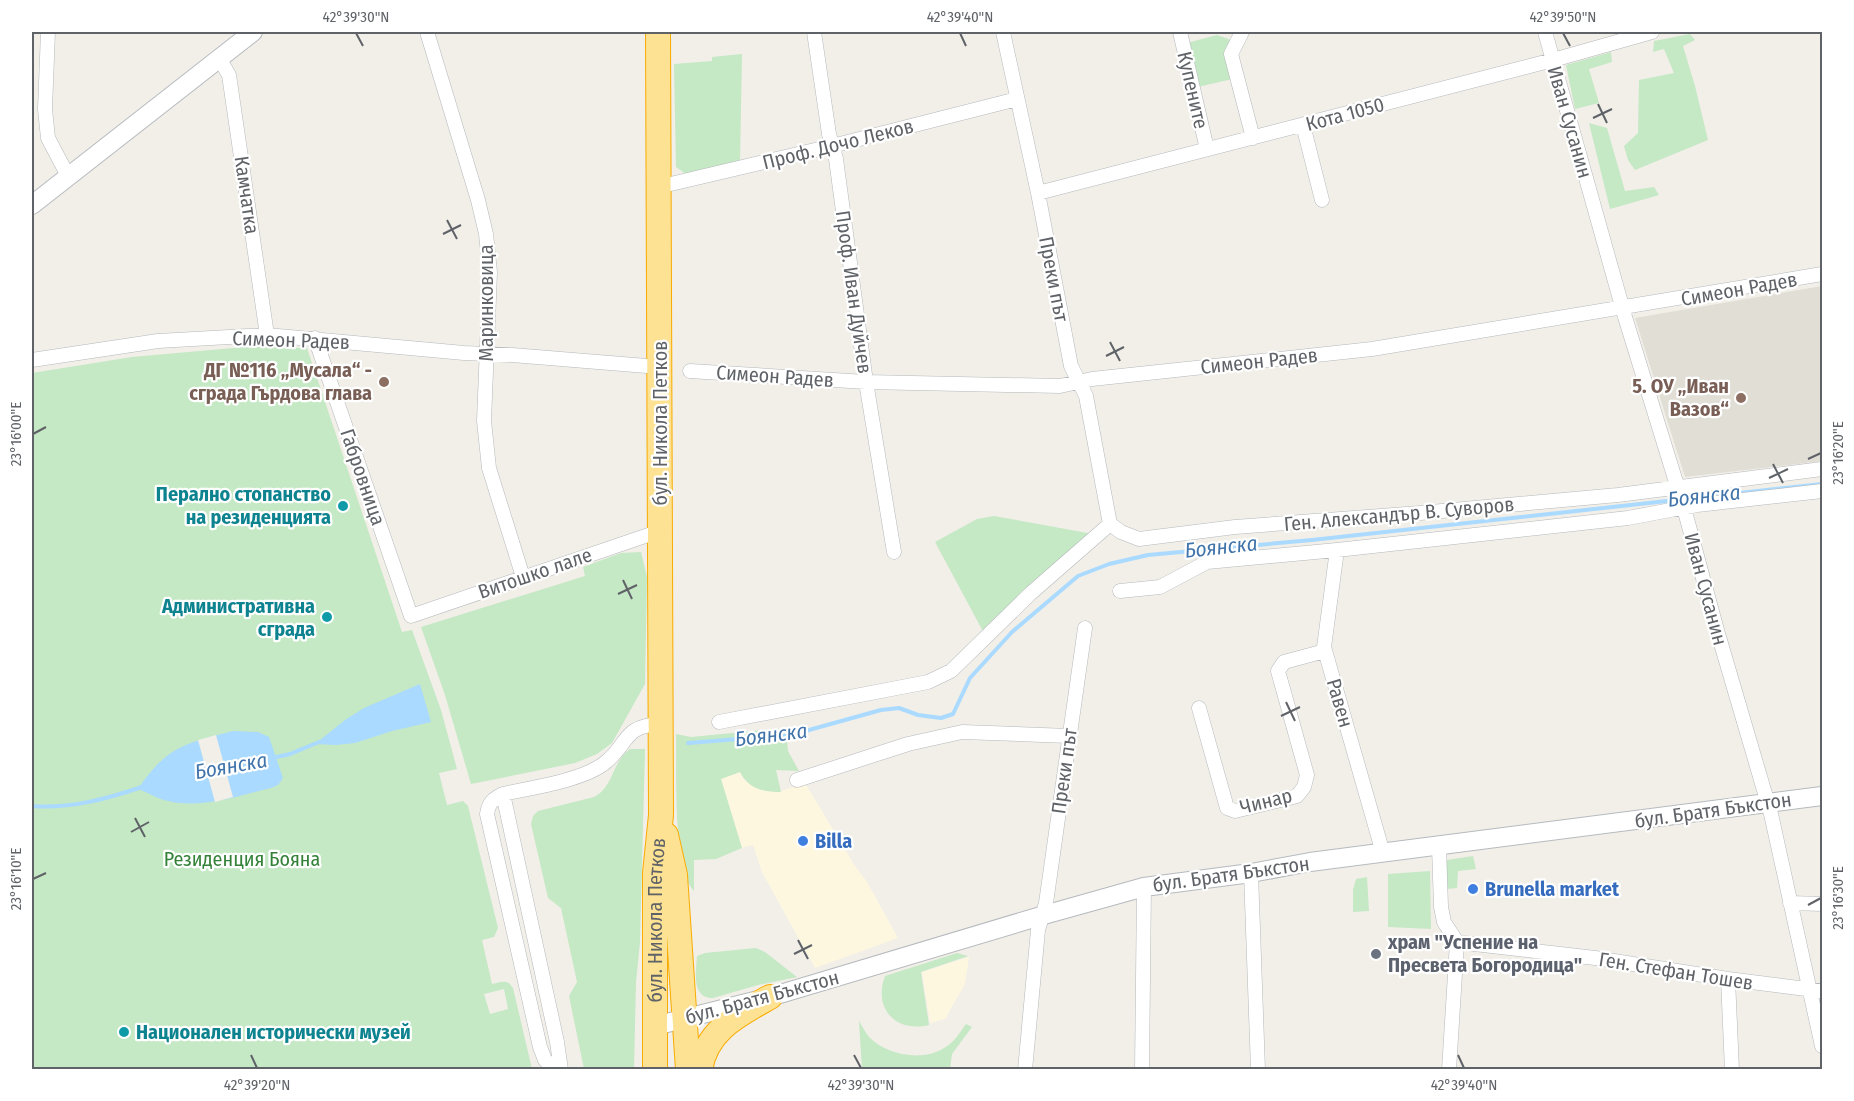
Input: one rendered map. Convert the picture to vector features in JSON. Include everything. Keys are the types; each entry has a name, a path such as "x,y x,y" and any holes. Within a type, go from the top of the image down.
{"highway":[{"name":"бул. Никола Петков","path":"655,1070 655,873 661,815 658,32"},
{"name":"бул. Никола Петков","path":"661,815 675,875 688,1070"},
{"path":"700,1070 705,1049 719,1029 735,1017 770,998"}],"street":[{"path":"48,32 45,109 48,138 68,176"},
{"path":"32,205 253,32"},
{"name":"Маринковица","path":"427,32 478,200 486,234 490,272 484,421 489,468 523,577"},
{"name":"Проф. Иван Дуйчев","path":"814,32 829,134 836,159 866,382 894,552"},
{"name":"Преки път","path":"1003,32 1038,193 1071,366 1086,396 1110,524"},
{"name":"Купените","path":"1180,32 1207,149"},
{"path":"1242,32 1231,54 1252,138"},
{"name":"Иван Сусанин","path":"1545,32 1768,803 1790,903 1816,990 1822,1046"},
{"name":"Кота 1050","path":"1038,193 1553,60 1652,32"},
{"name":"Камчатка","path":"219,58 229,75 267,335"},
{"name":"Проф. Дочо Леков","path":"658,187 1017,99"},
{"path":"1303,124 1322,200"},
{"name":"Симеон Радев","path":"690,370 866,382 1060,386 1078,382 1372,349 1822,274"},
{"name":"Симеон Радев","path":"32,360 158,341 267,335 464,353 659,367"},
{"name":"Габровница","path":"315,338 411,616"},
{"name":"Ген. Александър В. Суворов","path":"1110,524 1121,532 1139,539 1235,527 1618,495 1822,470"},
{"name":"Ген. Александър В. Суворов","path":"1120,591 1160,587 1207,562 1628,519 1684,508 1822,491"},
{"path":"719,722 940,678 1031,593 1110,524"},
{"name":"Витошко лале","path":"411,616 660,531"},
{"name":"Равен","path":"1337,550 1324,647 1383,853"},
{"name":"Преки път","path":"1025,1070 1038,930 1044,915 1085,627"},
{"name":"Чинар","path":"1199,708 1227,808 1235,811 1297,796 1304,787 1307,775 1278,671 1284,662 1325,651"},
{"path":"559,1070 545,1060 540,1047 487,814 488,805 503,794 594,771 607,761 630,733 643,725 660,724"},
{"path":"797,780 908,744 962,732 1069,736"},
{"path":"503,794 557,1042 559,1070"},
{"name":"бул. Братя Бъкстон","path":"655,1026 770,998 1144,887 1251,873 1310,862 1822,796"},
{"path":"1439,846 1441,907 1444,921 1457,942 1449,1070"},
{"path":"1251,873 1258,1070"},
{"path":"1142,1070 1144,887"},
{"path":"507,900 510,905 517,907 522,904 525,896"},
{"path":"1790,903 1822,904"},
{"name":"Ген. Стефан Тошев","path":"1457,942 1595,958 1816,990"},
{"path":"1728,979 1732,1070"}],"shaded area":[{"name":"5. ОУ „Иван Вазов“","path":"1822,286 1822,461 1685,477 1635,318"},
{"path":"740,772 744,780 760,790 781,791 805,783 867,882 898,938 815,968 762,872 753,845 742,848 721,779"},
{"path":"969,957 965,984 945,1019 930,1023 922,972"}],"green space":[{"path":"1690,34 1695,40 1683,46 1708,140 1635,170 1628,160 1624,146 1638,133 1639,80 1674,73 1664,49 1653,52 1654,41"},
{"path":"1217,35 1237,42 1237,78 1193,88 1183,44"},
{"path":"1611,52 1612,62 1589,69 1599,103 1575,109 1566,65"},
{"path":"742,54 740,162 686,174 676,167 674,64 712,61 712,57"},
{"path":"1589,123 1607,128 1625,191 1654,187 1659,195 1610,209"},
{"name":"Резиденция Бояна","path":"256,346 307,348 402,632 412,630 441,710 457,769 439,773 447,805 463,801 468,806 498,928 494,937 482,940 492,984 506,982 513,988 532,1069 32,1070 32,373 132,357","holes":["504,989 508,1009 490,1014 484,994"]},
{"path":"994,516 1093,534 985,635 935,542 977,519"},
{"path":"641,552 647,577 645,684 612,743 597,754 575,763 471,784 445,695 421,627 585,576 583,567 621,553"},
{"path":"786,728 788,751 799,771 776,770 781,792 752,786 740,772 721,779 742,848 716,859 694,860 694,891 687,879 682,862 679,840 676,734 691,737"},
{"path":"630,749 645,749 634,1069 584,1069 569,996 577,982 561,908 548,898 531,824 533,816 538,811 594,797 601,793 620,760"},
{"path":"1473,856 1476,869 1458,871 1457,888 1446,889 1447,860"},
{"path":"1430,871 1431,929 1388,927 1388,874"},
{"path":"1367,877 1369,911 1353,912 1353,890 1356,879"},
{"path":"756,948 765,952 797,977 713,998 701,994 696,983 697,956 705,953"},
{"path":"957,953 968,956 921,972 929,1025 917,1027 906,1025 890,1016 882,998 885,976"},
{"path":"859,1021 869,1037 876,1043 905,1055 926,1055 935,1052 948,1046 966,1024 972,1027 952,1054 950,1069 862,1069"}],"water":[{"path":"420,684 431,722 355,743 315,744 364,708"},
{"path":"233,731 258,732 269,737 283,778 278,785 204,803 177,803 138,789 158,763 179,748"}],"pier":[{"path":"216,735 233,797 215,802 198,740"}],"waterway":[{"name":"Боянска","path":"688,743 791,735 881,710 899,708 918,715 941,718 953,714 970,678 1012,632 1078,576 1109,564 1148,555 1312,540 1822,484"},
{"name":"Боянска","path":"272,758 290,754 319,742"},
{"name":"Боянска","path":"32,806 46,807 88,802 142,787"}],"place":[{"name":"ДГ №116 „Мусала“ - сграда Гърдова глава","path":"384,382"},
{"name":"5. ОУ „Иван Вазов“","path":"1741,398"},
{"name":"Перално стопанство на резиденцията","path":"343,506"},
{"name":"Административна сграда","path":"327,617"},
{"name":"Billa","path":"803,841"},
{"name":"Brunella market","path":"1473,889"},
{"name":"храм \"Успение на Пресвета Богородица\"","path":"1376,954"},
{"name":"Национален исторически музей","path":"124,1032"}]}
